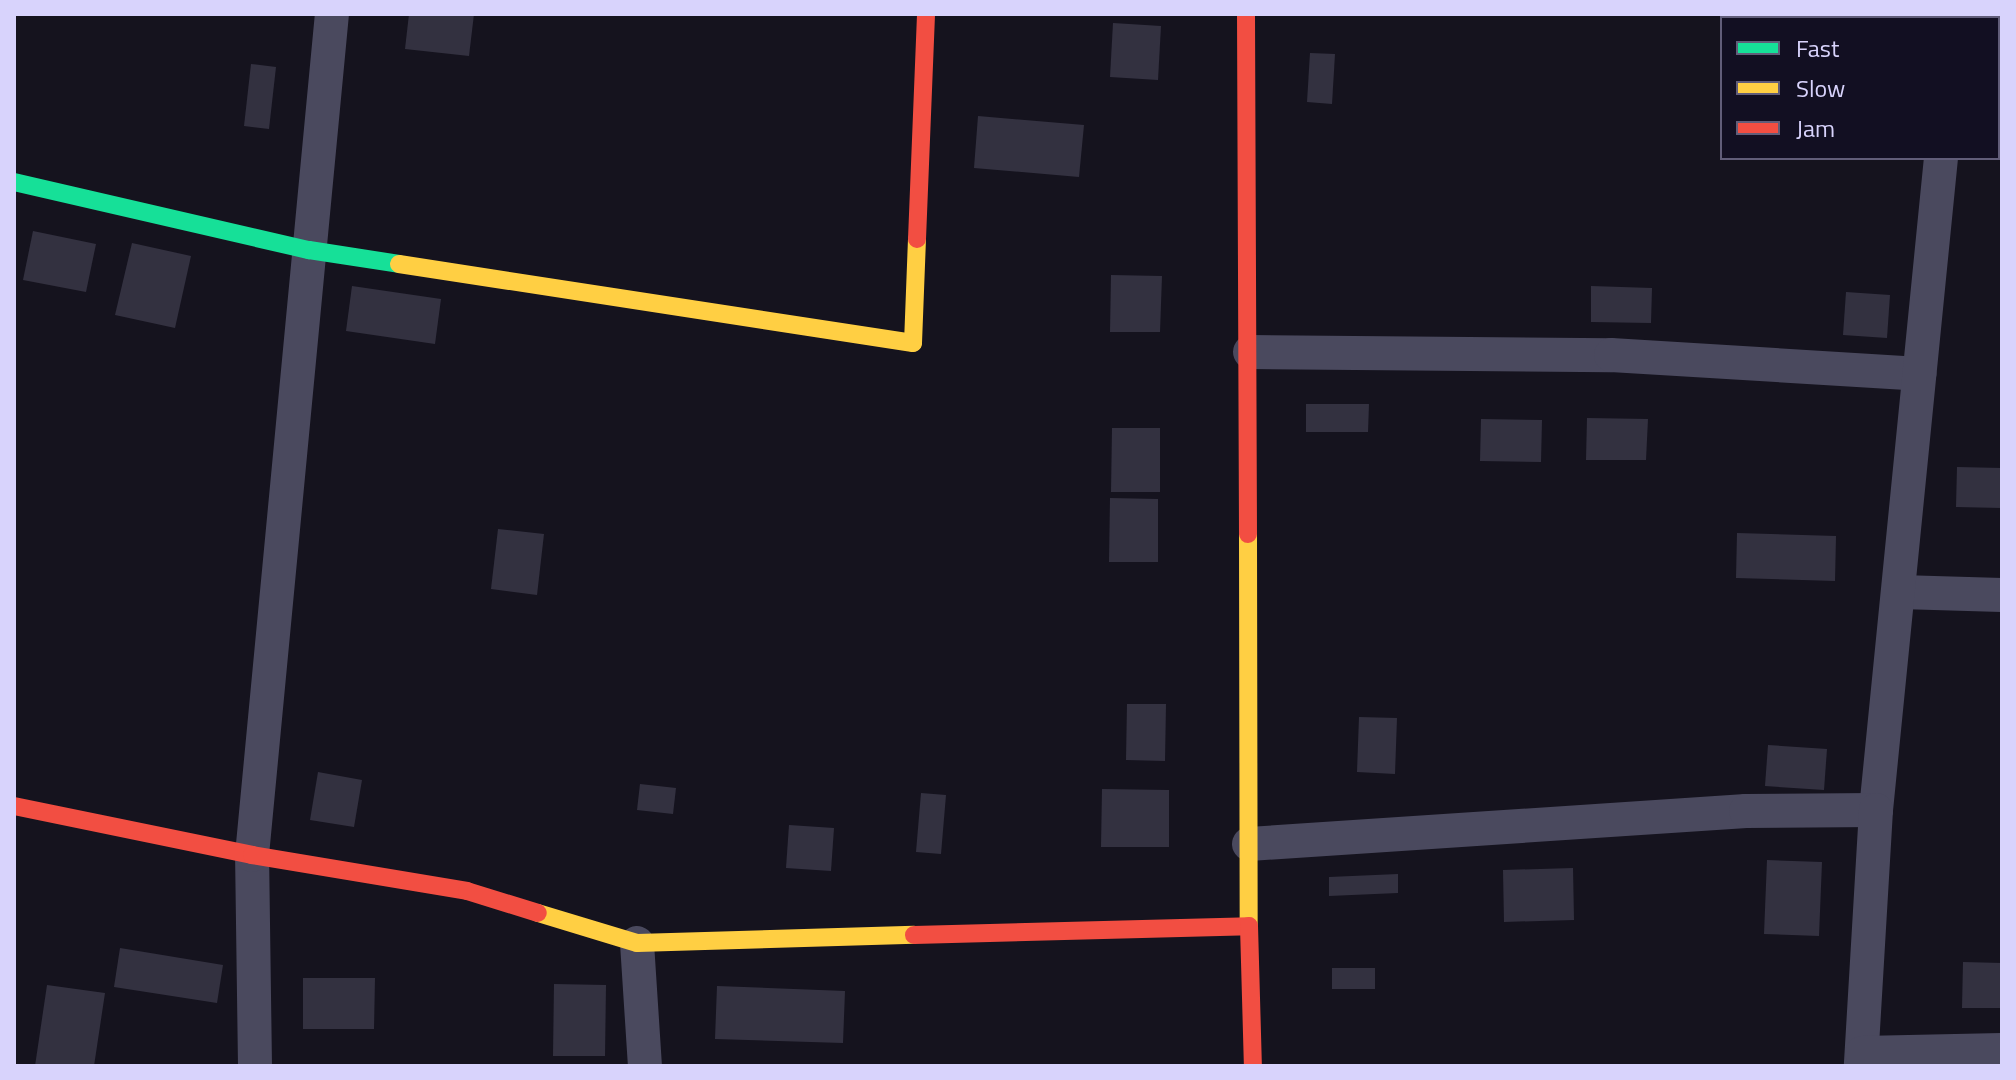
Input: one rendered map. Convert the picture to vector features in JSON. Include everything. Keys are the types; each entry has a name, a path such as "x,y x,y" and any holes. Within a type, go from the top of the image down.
{"street":[{"path":"255,1066 252,855 332,14"},
{"path":"14,182 309,250 913,343 926,14"},
{"path":"1246,14 1250,352 1249,926 1253,1066"},
{"path":"1941,160 1876,810 1862,1060 2002,1050"},
{"path":"1250,352 1611,355 1919,374"},
{"path":"1900,592 2002,595"},
{"path":"14,806 252,855 467,891 637,943 1249,926"},
{"path":"1249,844 1746,811 1876,810"},
{"path":"637,943 645,1066"}],"building":[{"path":"409,14 474,14 469,56 405,49"},
{"path":"1113,23 1161,26 1158,80 1110,77"},
{"path":"1310,53 1335,54 1332,104 1307,102"},
{"path":"251,64 276,67 269,129 244,126"},
{"path":"2000,68 2002,68 2000,114"},
{"path":"978,116 1084,125 1079,177 974,168"},
{"path":"33,231 96,244 86,292 23,280"},
{"path":"132,243 191,256 175,328 115,315"},
{"path":"1111,275 1162,276 1160,332 1110,332"},
{"path":"352,286 441,299 435,344 346,331"},
{"path":"1591,286 1652,288 1651,323 1591,322"},
{"path":"1846,292 1890,295 1887,338 1843,335"},
{"path":"1306,404 1369,404 1368,432 1306,432"},
{"path":"1587,418 1648,419 1646,460 1586,460"},
{"path":"1481,419 1542,420 1541,462 1480,461"},
{"path":"1112,428 1160,428 1160,492 1111,492"},
{"path":"1957,467 2002,468 2002,508 1956,507"},
{"path":"1110,498 1158,499 1158,562 1109,562"},
{"path":"498,529 544,534 537,595 491,589"},
{"path":"1737,533 1836,536 1835,581 1736,578"},
{"path":"1127,704 1166,704 1165,761 1126,760"},
{"path":"1359,717 1397,718 1395,774 1357,772"},
{"path":"1768,745 1827,749 1824,790 1765,786"},
{"path":"318,772 362,780 354,827 310,820"},
{"path":"640,784 676,788 673,814 637,810"},
{"path":"1102,789 1169,790 1169,847 1101,847"},
{"path":"921,793 946,795 941,854 916,852"},
{"path":"789,825 834,828 831,871 786,868"},
{"path":"1767,860 1822,862 1819,936 1764,934"},
{"path":"1573,868 1574,920 1504,922 1503,870"},
{"path":"1398,874 1398,893 1329,896 1329,877"},
{"path":"120,948 223,965 217,1003 114,987"},
{"path":"1963,962 2002,963 2002,1008 1962,1008"},
{"path":"1332,968 1375,968 1375,989 1332,989"},
{"path":"303,978 375,978 374,1029 303,1029"},
{"path":"554,984 606,985 605,1056 553,1056"},
{"path":"47,985 105,993 94,1066 35,1066"},
{"path":"717,986 845,991 843,1043 715,1039"}],"traffic: fast":[{"path":"14,182 309,250 399,264"}],"traffic: slow":[{"path":"399,264 913,343 917,239"},
{"path":"1248,534 1249,926"},
{"path":"538,913 637,943 914,935"}],"traffic: jam":[{"path":"917,239 926,14"},
{"path":"1246,14 1248,534"},
{"path":"14,806 252,855 467,891 538,913"},
{"path":"914,935 1249,926 1253,1066"}]}
